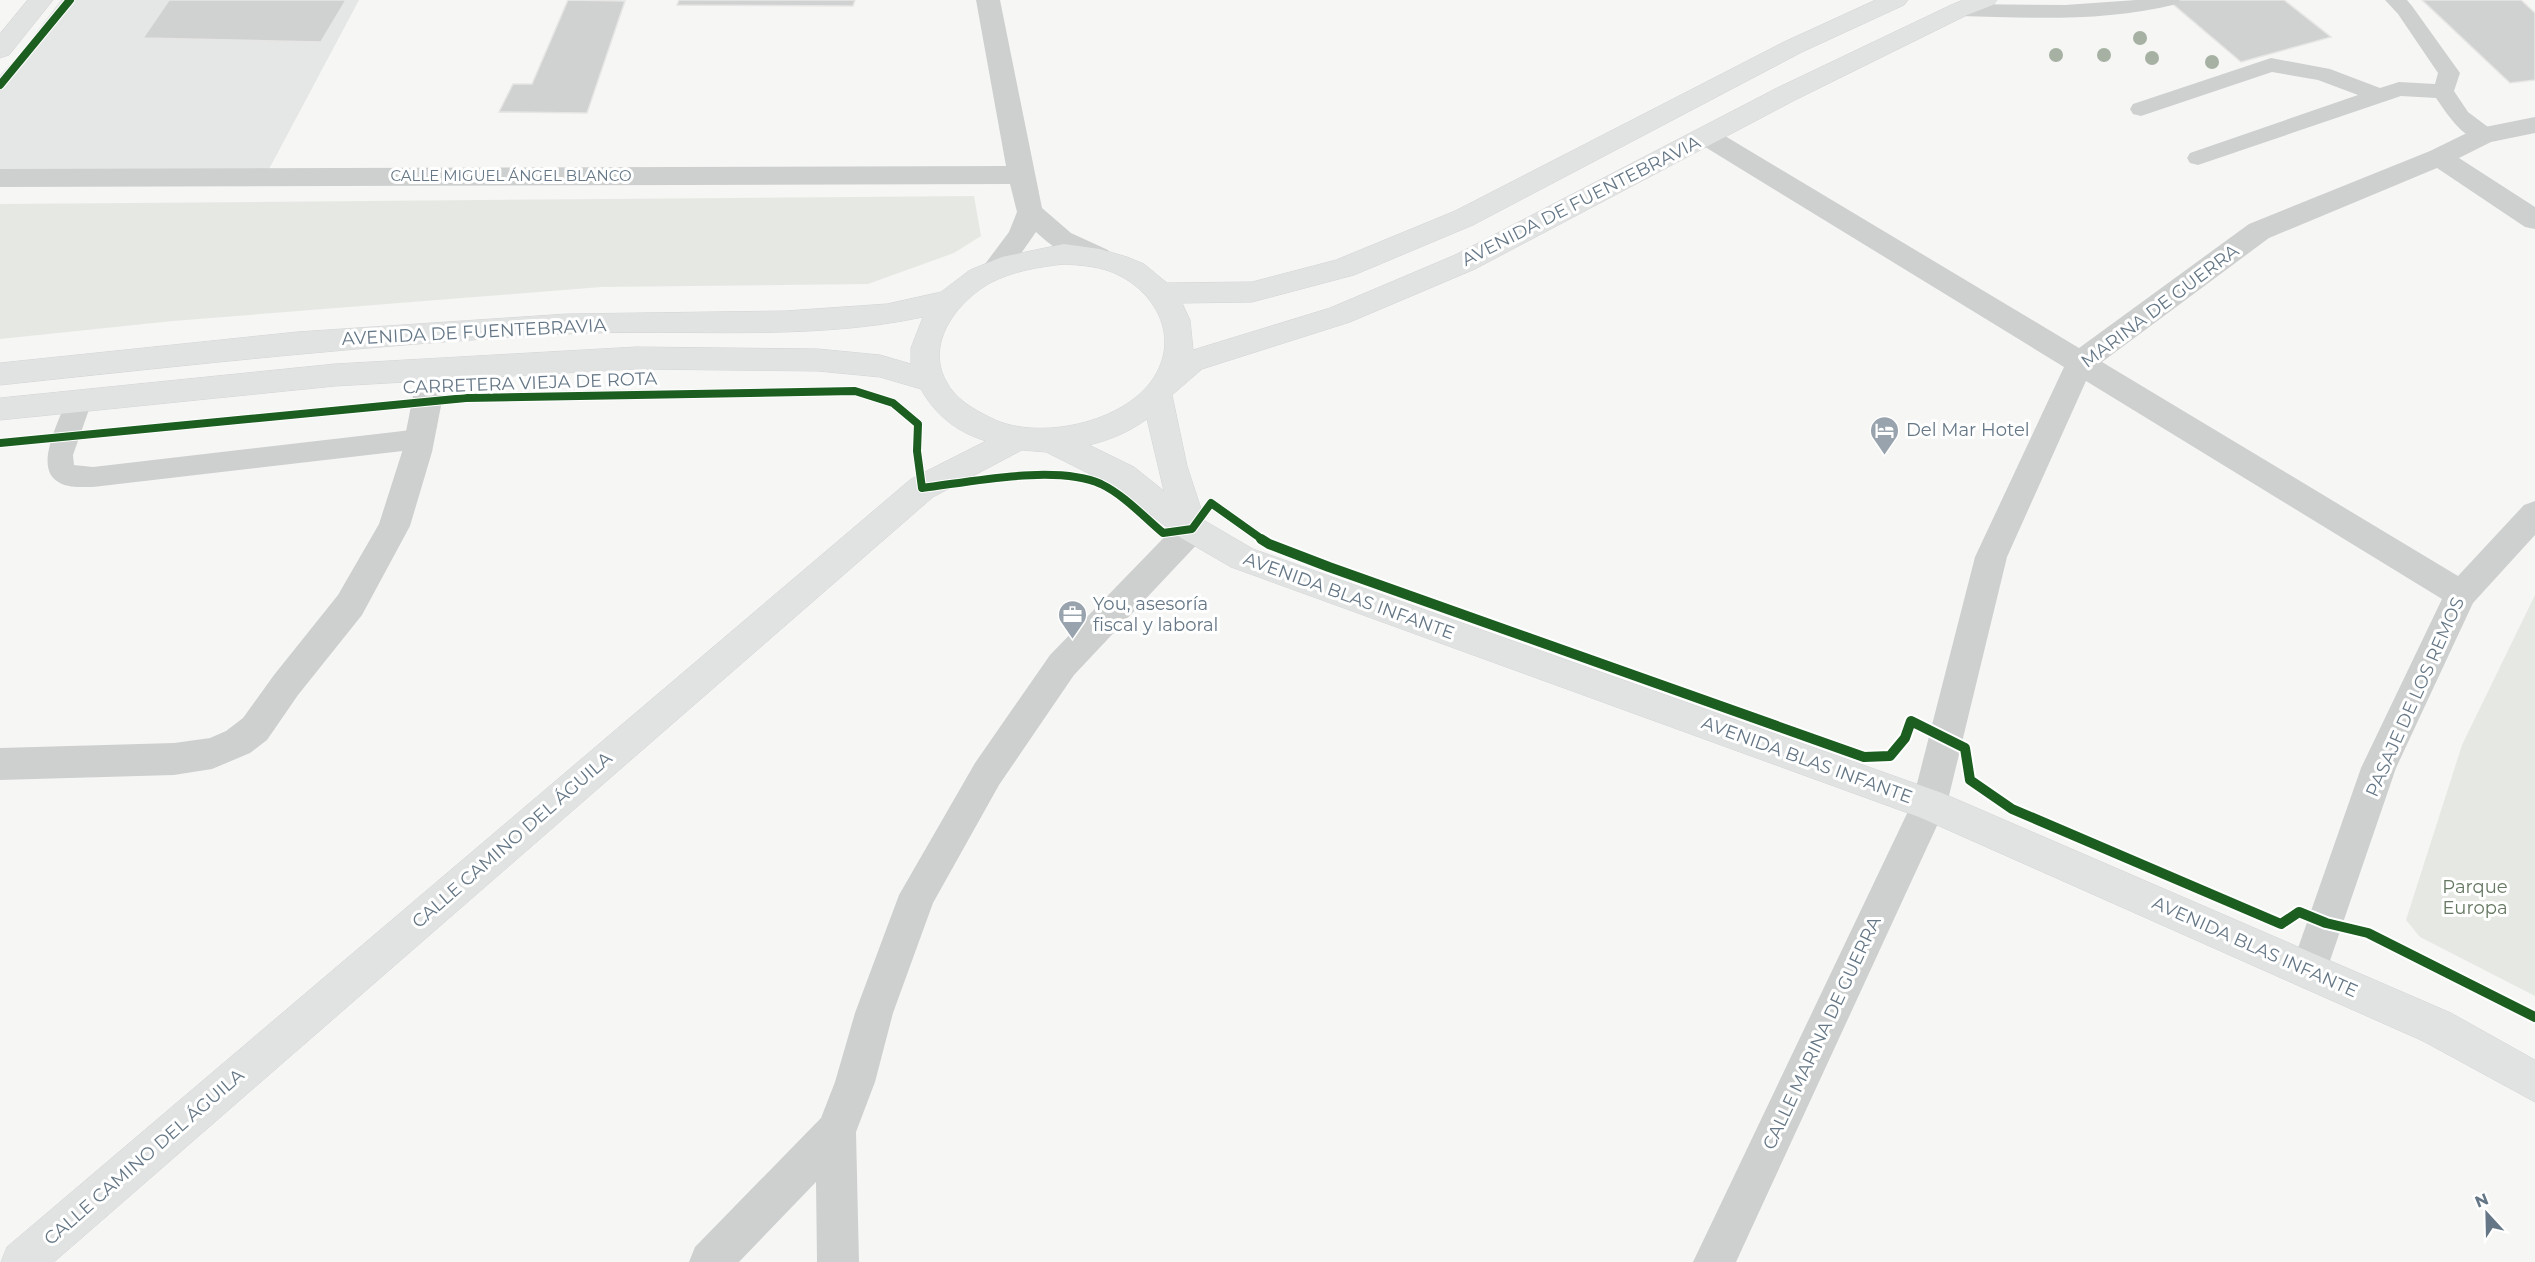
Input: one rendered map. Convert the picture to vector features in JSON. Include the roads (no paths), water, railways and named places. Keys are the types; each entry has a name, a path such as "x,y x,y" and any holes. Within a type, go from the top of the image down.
{"main road":[{"path":"0,51 42,0"},
{"name":"AVENIDA DE FUENTEBRAVIA","path":"1162,293 1252,292 1344,268 1464,219 1793,47 1896,0"},
{"name":"AVENIDA DE FUENTEBRAVIA","path":"1052,441 1092,434 1128,418 1192,361 1340,315 1465,262 1786,94 1959,10 1985,0"},
{"path":"1052,441 1016,439 978,427 948,407 930,381 925,354 931,326 948,301 970,282 996,268 1029,257 1064,254 1098,257 1134,271 1162,293 1174,312 1180,334 1178,357 1162,387 1172,466 1191,529"},
{"name":"AVENIDA DE FUENTEBRAVIA","path":"0,374 297,343 567,324 785,321 887,314 948,301"},
{"name":"AVENIDA DE FUENTEBRAVIA","path":"0,409 335,375 636,358 818,360 880,366 930,381"},
{"name":"CALLE CAMINO DEL ÁGUILA","path":"22,1262 922,488 1016,439"},
{"name":"AVENIDA BLAS INFANTE","path":"1052,441 1123,476 1191,529 1242,558 1929,804 2437,1028 2535,1082"}],"street":[{"path":"988,0 1030,212 1060,240 1098,257"},
{"name":"MARINA DE GUERRA","path":"1929,804 1991,557 2080,363 2259,231 2439,157 2484,135 2535,125"},
{"path":"1706,136 2461,594"},
{"path":"2439,157 2535,220"},
{"name":"CALLE MIGUEL ÁNGEL BLANCO","path":"0,178 1020,170"},
{"path":"996,268 1021,235 1030,212"},
{"path":"0,764 174,759 212,753 238,742 255,729 286,685 350,605 394,526 420,439 433,370"},
{"name":"PASAJE DE LOS REMOS","path":"2309,970 2379,768 2461,594 2535,514"},
{"path":"838,1262 836,1132 855,1082 874,1013 917,895 987,774 1062,665 1191,529"},
{"name":"CALLE MARINA DE GUERRA","path":"1714,1262 1929,804"},
{"path":"710,1262 836,1132"}],"lane":[{"path":"1959,10 2053,12 2140,7 2170,0"},
{"path":"2395,0 2405,10 2450,73 2443,91"},
{"path":"2141,109 2271,65 2322,74 2380,96"},
{"path":"2198,158 2399,89 2443,91"},
{"path":"2443,91 2460,117 2484,135"},
{"path":"79,401 60,455 59,466 67,476 93,477 420,439"}],"place":[{"name":"Del Mar Hotel","path":"1885,456"},
{"name":"You, asesoría fiscal y laboral","path":"1072,640"}],"park label":[{"name":"Parque Europa","path":"2475,897"}]}
